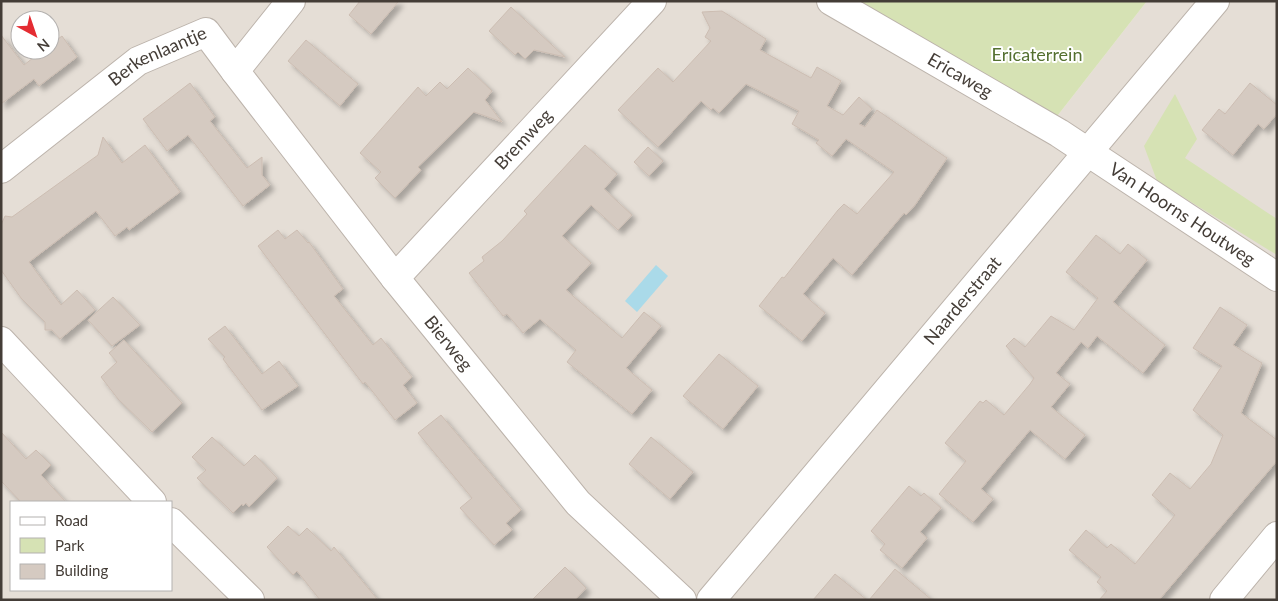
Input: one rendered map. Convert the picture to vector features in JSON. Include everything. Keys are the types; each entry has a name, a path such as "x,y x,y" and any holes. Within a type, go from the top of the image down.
{"street":[{"path":"235,71 291,1"},
{"name":"Bremweg","path":"395,278 652,1"},
{"name":"Ericaweg","path":"830,1 1088,152"},
{"name":"Naarderstraat","path":"711,600 1215,1"},
{"name":"Berkenlaantje","path":"1,169 138,61 206,32 235,71"},
{"name":"Bierweg","path":"235,71 395,278 578,503 682,600"},
{"name":"Van Hoorns Houtweg","path":"1088,152 1277,277"},
{"path":"1,341 151,501"},
{"path":"172,523 250,600"},
{"path":"1224,600 1277,536"}],"shaded area":[{"path":"1,1 843,1 1051,124 1147,1 1277,1 1277,600 1,600"}],"green space":[{"name":"Ericaterrein","path":"857,1 1147,1 1051,124"},
{"path":"1175,94 1197,139 1185,158 1277,219 1277,255 1157,181 1144,146"}],"water":[{"path":"656,265 668,276 637,312 625,301"}],"building":[{"path":"360,1 399,1 371,34 349,15"},
{"path":"511,7 565,57 534,50 525,59 518,52 515,55 489,31"},
{"path":"722,11 766,39 760,50 811,78 817,67 841,81 827,106 843,115 859,97 872,109 859,124 865,127 877,110 947,158 915,205 906,215 904,213 852,275 833,258 803,294 825,313 802,341 759,306 844,204 857,214 894,172 846,139 832,156 816,143 819,140 792,124 799,111 746,84 719,113 713,108 711,110 701,101 658,147 618,110 658,68 673,82 711,41 705,37 710,28 702,12"},
{"path":"1,35 10,47 10,60 20,60 24,65 30,60 60,60 60,38 62,36 77,57 39,86 34,79 1,104"},
{"path":"306,40 358,84 340,106 288,61"},
{"path":"468,68 492,91 485,100 502,122 474,112 418,167 421,170 395,198 375,178 381,172 360,153 418,87 426,96 440,82 447,89"},
{"path":"190,83 215,117 210,121 247,168 262,157 262,175 270,185 243,206 188,135 167,151 143,119"},
{"path":"1250,83 1277,105 1277,114 1264,129 1258,124 1233,155 1202,130 1219,109 1225,114"},
{"path":"103,137 122,163 145,145 180,192 129,230 127,227 115,236 96,211 29,262 61,305 77,290 95,310 60,339 52,330 45,330 45,322 21,298 1,270 1,225 5,216 12,217 98,155"},
{"path":"585,145 617,174 604,189 632,215 618,230 591,205 562,236 591,263 566,290 622,338 644,312 661,326 626,368 652,390 632,414 567,362 576,350 540,319 523,333 507,314 503,316 469,273 484,261 482,257 502,241 527,214 524,211"},
{"path":"648,147 663,161 649,176 634,162"},
{"path":"278,230 285,239 297,230 309,242 343,289 334,296 373,345 381,338 412,377 403,385 417,403 395,420 365,382 363,384 258,246"},
{"path":"1096,235 1120,254 1128,244 1147,260 1113,302 1165,345 1143,373 1097,336 1088,348 1081,342 1056,373 1070,384 1051,407 1085,435 1065,459 1030,430 981,489 993,499 973,522 939,494 966,461 945,443 980,401 983,403 986,400 1004,415 1034,378 1006,346 1014,338 1025,347 1051,316 1074,330 1098,298 1066,272"},
{"path":"113,297 140,325 112,346 88,320"},
{"path":"1220,307 1247,325 1233,345 1262,363 1241,413 1277,440 1277,461 1159,600 1099,600 1107,591 1097,582 1101,577 1069,550 1086,530 1107,548 1111,544 1135,564 1175,515 1152,495 1170,473 1190,489 1211,464 1223,435 1193,410 1222,366 1193,348"},
{"path":"225,326 262,374 279,361 298,386 262,410 223,359 225,357 208,339"},
{"path":"124,340 182,403 152,432 118,399 101,377 117,362 109,353"},
{"path":"719,354 758,386 723,429 683,396"},
{"path":"441,415 521,510 506,523 512,530 494,545 460,508 472,498 418,433"},
{"path":"1,432 26,459 36,450 51,465 41,475 65,501 20,501 1,481"},
{"path":"212,437 244,466 255,455 277,478 249,507 246,503 243,506 242,504 233,513 197,478 206,470 192,457"},
{"path":"651,437 693,472 670,499 629,464"},
{"path":"909,486 921,496 924,493 941,508 920,532 927,538 902,568 880,550 885,544 871,531"},
{"path":"288,526 299,536 307,528 331,551 334,547 378,600 320,600 297,571 293,575 267,547"},
{"path":"565,567 586,588 575,600 532,600"},
{"path":"895,569 932,600 869,600"},
{"path":"835,574 867,600 813,600"}]}
